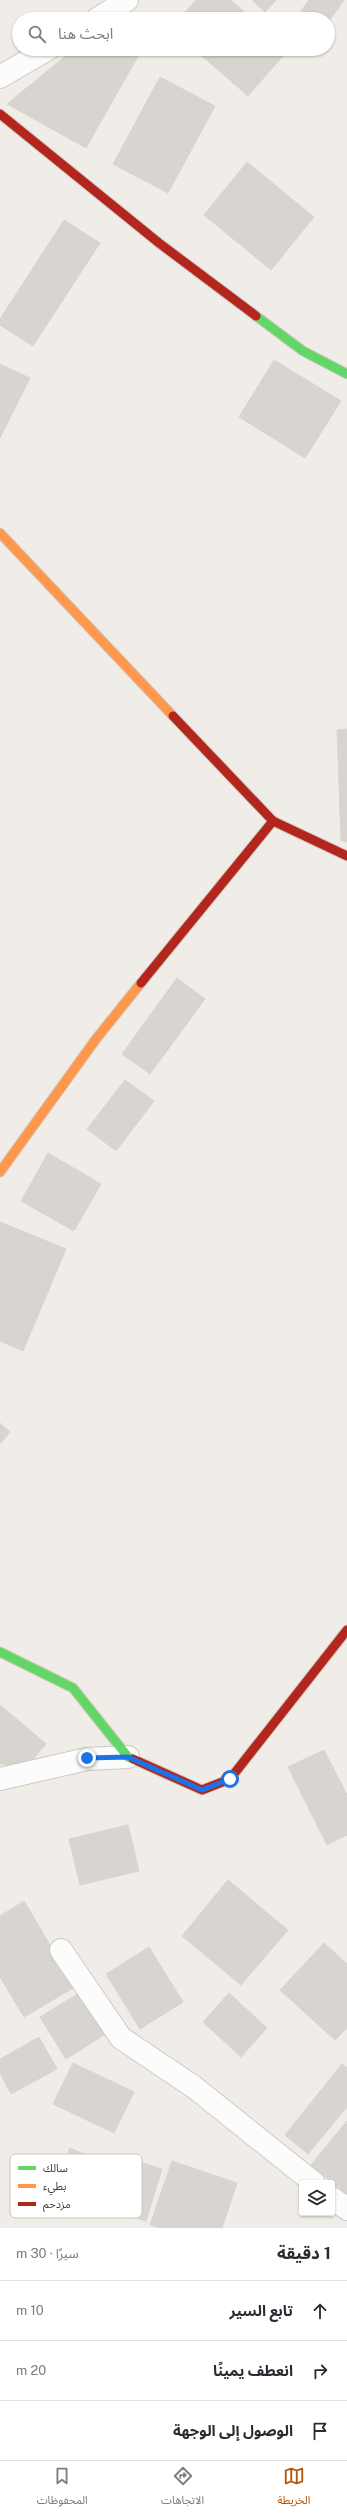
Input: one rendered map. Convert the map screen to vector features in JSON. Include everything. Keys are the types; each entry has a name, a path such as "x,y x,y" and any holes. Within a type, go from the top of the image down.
{"street":[{"path":"108,12 127,0"},
{"path":"0,77 36,56"},
{"path":"0,114 171,253 303,351 347,374"},
{"path":"0,533 273,821 347,856"},
{"path":"0,1172 96,1038 273,821"},
{"path":"0,1779 87,1758 128,1757 202,1790 230,1779 347,1630"},
{"path":"0,1652 73,1688 128,1757"},
{"path":"61,1950 121,2038 194,2087 310,2180"},
{"path":"335,2200 347,2210"}],"building":[{"path":"196,0 231,0 244,12 185,12"},
{"path":"252,0 276,0 265,12"},
{"path":"309,0 344,0 335,13 300,12"},
{"path":"65,56 138,56 86,148 7,104"},
{"path":"202,56 283,56 248,96"},
{"path":"160,77 215,106 168,193 113,164"},
{"path":"247,162 314,217 271,270 204,215"},
{"path":"64,220 100,243 33,346 0,325 0,319"},
{"path":"274,360 341,401 305,458 239,417"},
{"path":"0,364 30,378 0,438"},
{"path":"347,729 347,842 341,840 337,730"},
{"path":"177,978 205,999 150,1074 122,1054"},
{"path":"125,1080 154,1101 116,1151 87,1129"},
{"path":"48,1153 101,1184 74,1231 21,1201"},
{"path":"0,1222 66,1249 23,1351 0,1341"},
{"path":"0,1423 10,1432 0,1444"},
{"path":"0,1705 46,1744 27,1766 0,1764"},
{"path":"324,1750 347,1795 347,1835 327,1845 288,1767"},
{"path":"128,1825 139,1871 80,1885 69,1839"},
{"path":"228,1880 288,1930 241,1985 182,1936"},
{"path":"24,1901 75,1987 24,2017 0,1977 0,1916"},
{"path":"324,1943 347,1964 347,2028 335,2040 280,1990"},
{"path":"149,1947 183,2002 140,2029 106,1974"},
{"path":"81,1992 107,2033 66,2059 40,2017"},
{"path":"229,1993 267,2028 241,2057 203,2022"},
{"path":"39,2037 57,2069 11,2094 0,2073 0,2059"},
{"path":"73,2063 134,2092 114,2133 53,2104"},
{"path":"342,2064 347,2068 347,2107 308,2154 285,2135"},
{"path":"347,2121 347,2194 335,2184 335,2180 330,2180 311,2165"},
{"path":"70,2148 84,2154 67,2154"},
{"path":"172,2161 237,2183 222,2228 160,2228 150,2225"},
{"path":"142,2163 162,2169 146,2221 136,2218 142,2218"}],"traffic: fast":[{"path":"256,316 303,351 347,374"},
{"path":"0,1652 73,1688 128,1757 133,1759"}],"traffic: slow":[{"path":"0,533 173,716"},
{"path":"0,1172 96,1039 141,983"}],"traffic: jam":[{"path":"0,114 159,243 256,316"},
{"path":"173,716 273,821 347,856"},
{"path":"141,983 273,821"},
{"path":"133,1759 202,1790 230,1779 347,1630"}],"route":[{"path":"87,1758 128,1757 202,1790 230,1779"}]}
